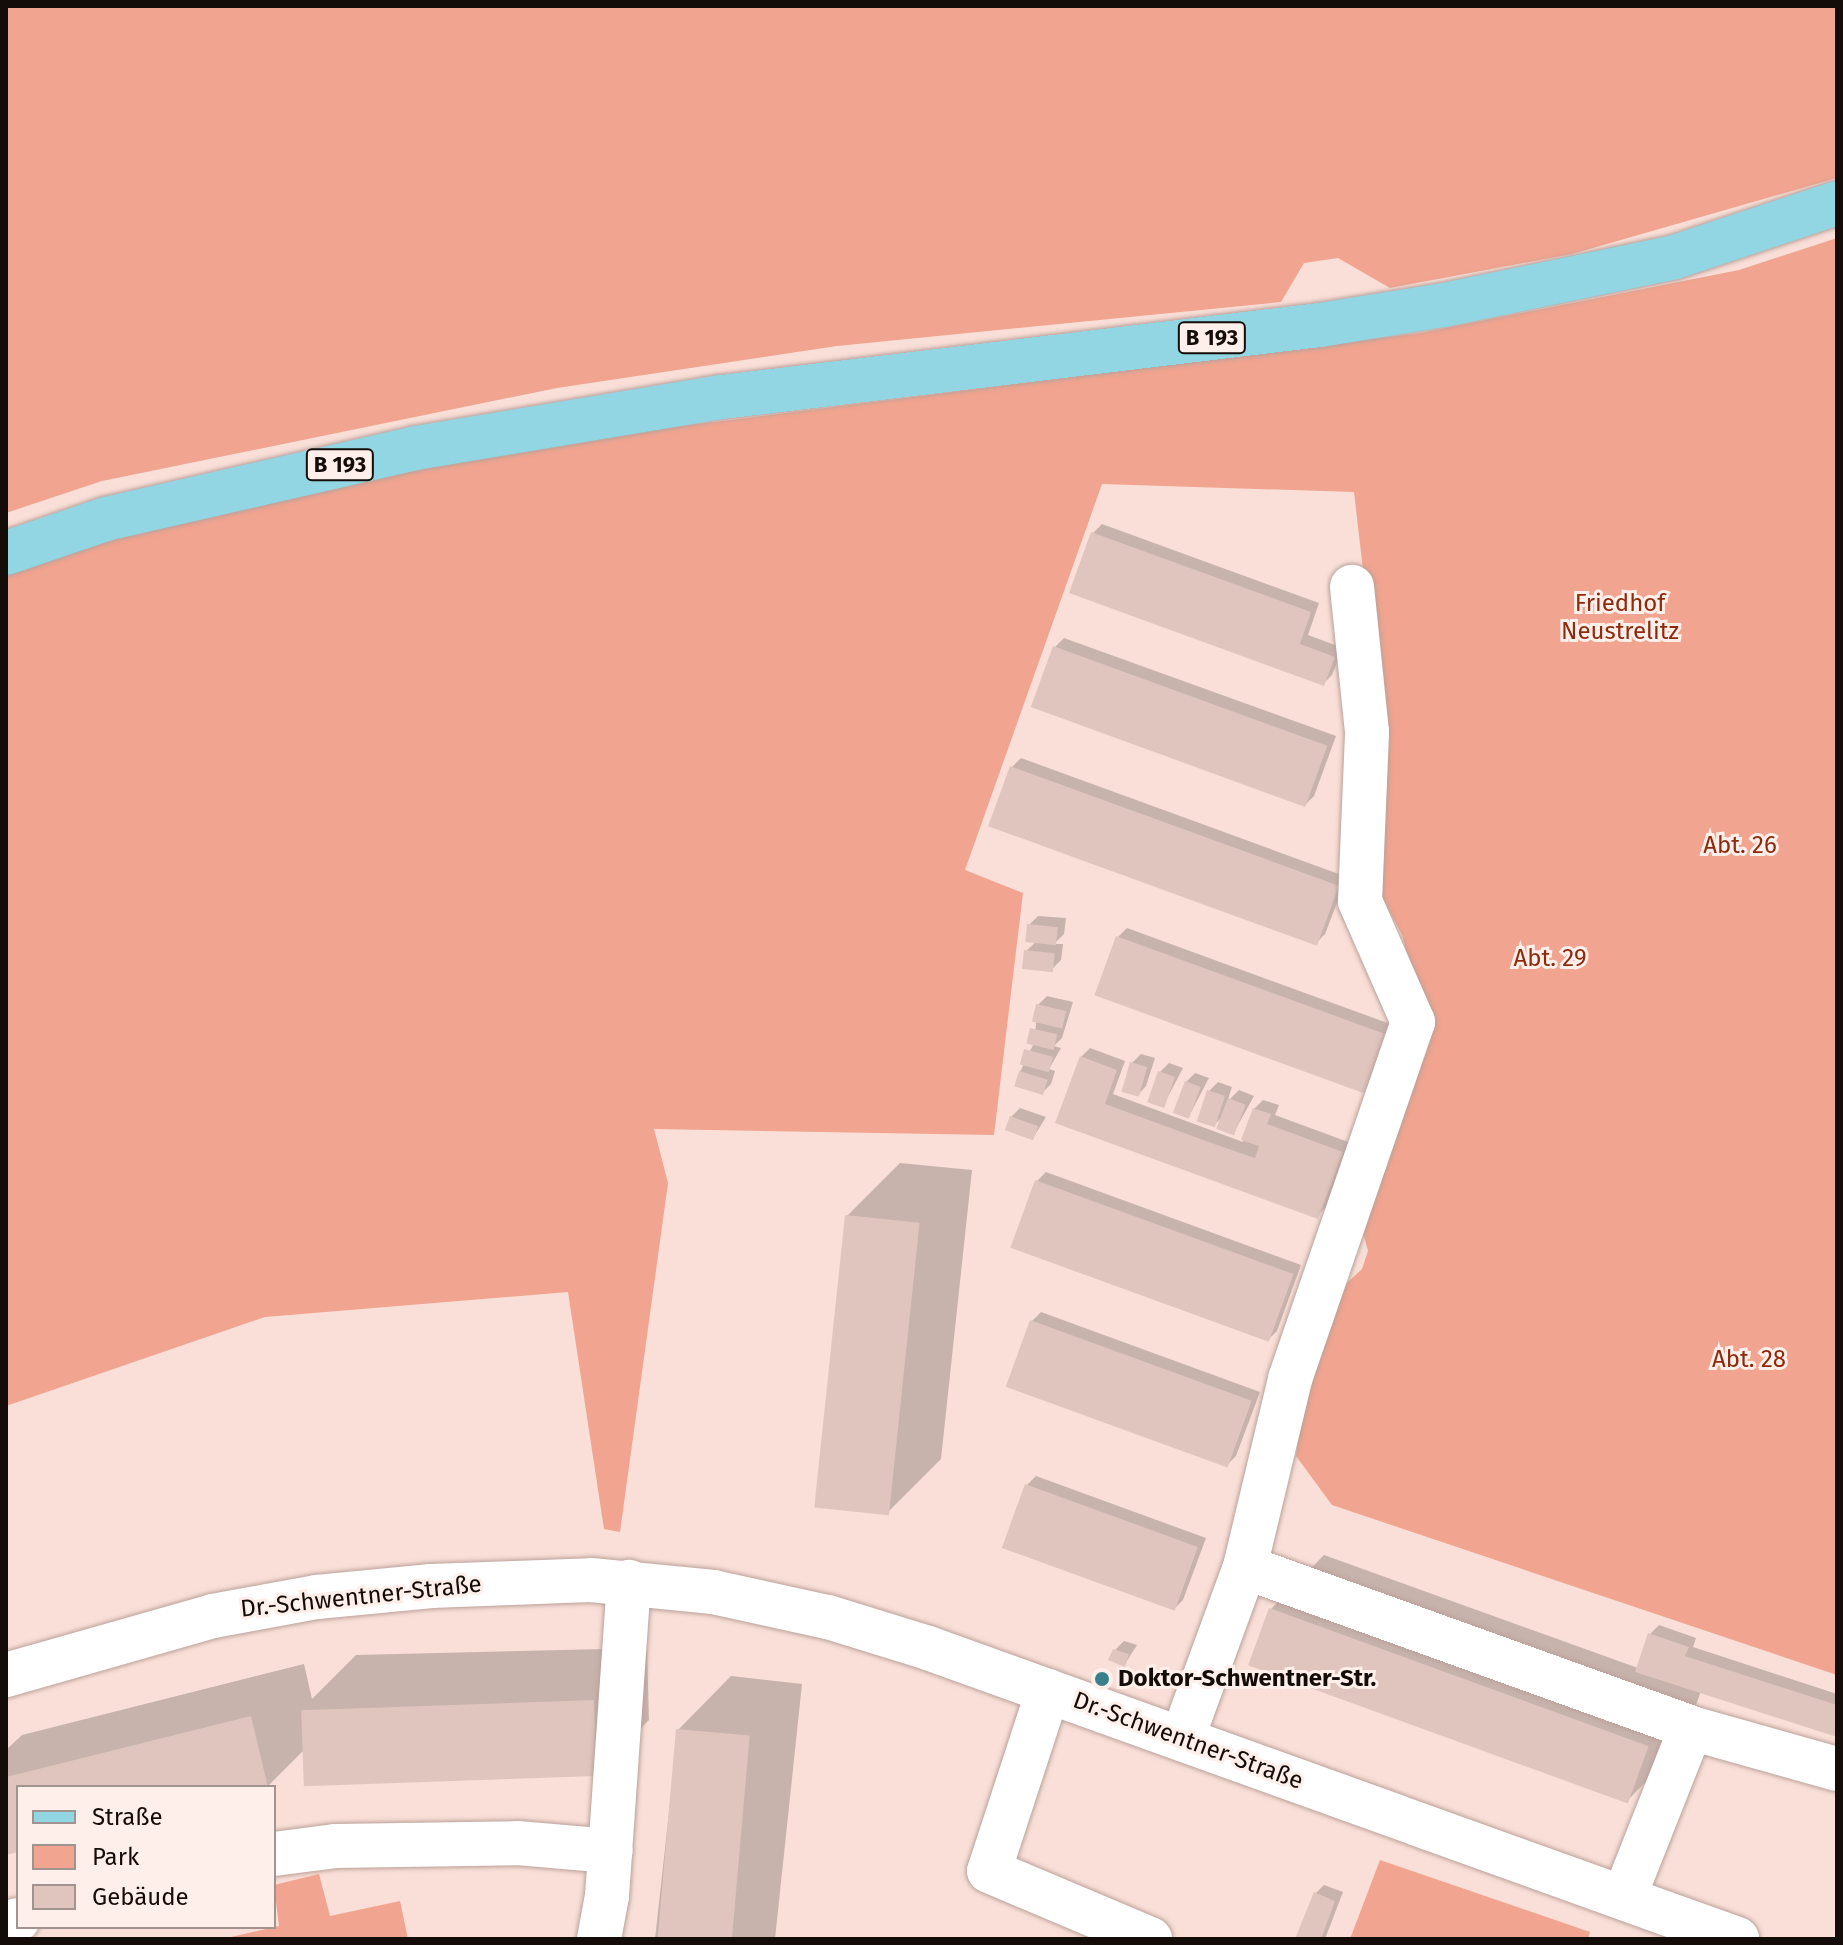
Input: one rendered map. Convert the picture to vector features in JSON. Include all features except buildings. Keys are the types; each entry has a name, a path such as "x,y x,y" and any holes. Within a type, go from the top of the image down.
{"main road":[{"name":"B 193","path":"6,553 106,519 416,448 722,397 1320,325 1444,305 1675,257 1837,203"}],"street":[{"path":"1182,1739 1245,1567 1290,1379 1338,1252 1413,1022 1360,901 1367,732 1352,587"},
{"path":"1245,1567 1691,1728 1837,1769"},
{"name":"Dr.-Schwentner-Straße","path":"6,1675 213,1616 317,1597 517,1581 629,1582 753,1599 828,1617 1048,1691 1737,1939"},
{"path":"599,1939 611,1851 629,1582"},
{"path":"1048,1691 989,1871 1150,1939"},
{"path":"1624,1897 1691,1728"},
{"path":"276,1854 336,1846 517,1843 611,1851"}],"green space":[{"path":"6,6 1837,6 1837,178 1572,254 1390,288 1338,258 1304,263 1281,302 837,346 557,388 102,481 6,513"},
{"path":"1837,238 1837,1675 1332,1505 1296,1456 1302,1400 1337,1292 1362,1269 1368,1251 1359,1218 1424,1019 1402,935 1377,887 1366,596 1354,492 1102,484 965,870 1023,893 994,1135 654,1129 668,1183 620,1532 604,1529 568,1292 265,1317 6,1406 6,574 111,540 336,485 579,439 1420,333 1739,270"},
{"path":"1380,1860 1590,1932 1588,1939 1350,1939"},
{"path":"319,1874 330,1916 400,1901 408,1939 222,1939 279,1926 276,1885"}],"place":[{"name":"Doktor-Schwentner-Str.","path":"1102,1679"}],"park label":[{"name":"Friedhof Neustrelitz","path":"1620,618"},
{"name":"Abt. 26","path":"1740,846"},
{"name":"Abt. 29","path":"1550,959"},
{"name":"Abt. 28","path":"1749,1360"}]}
